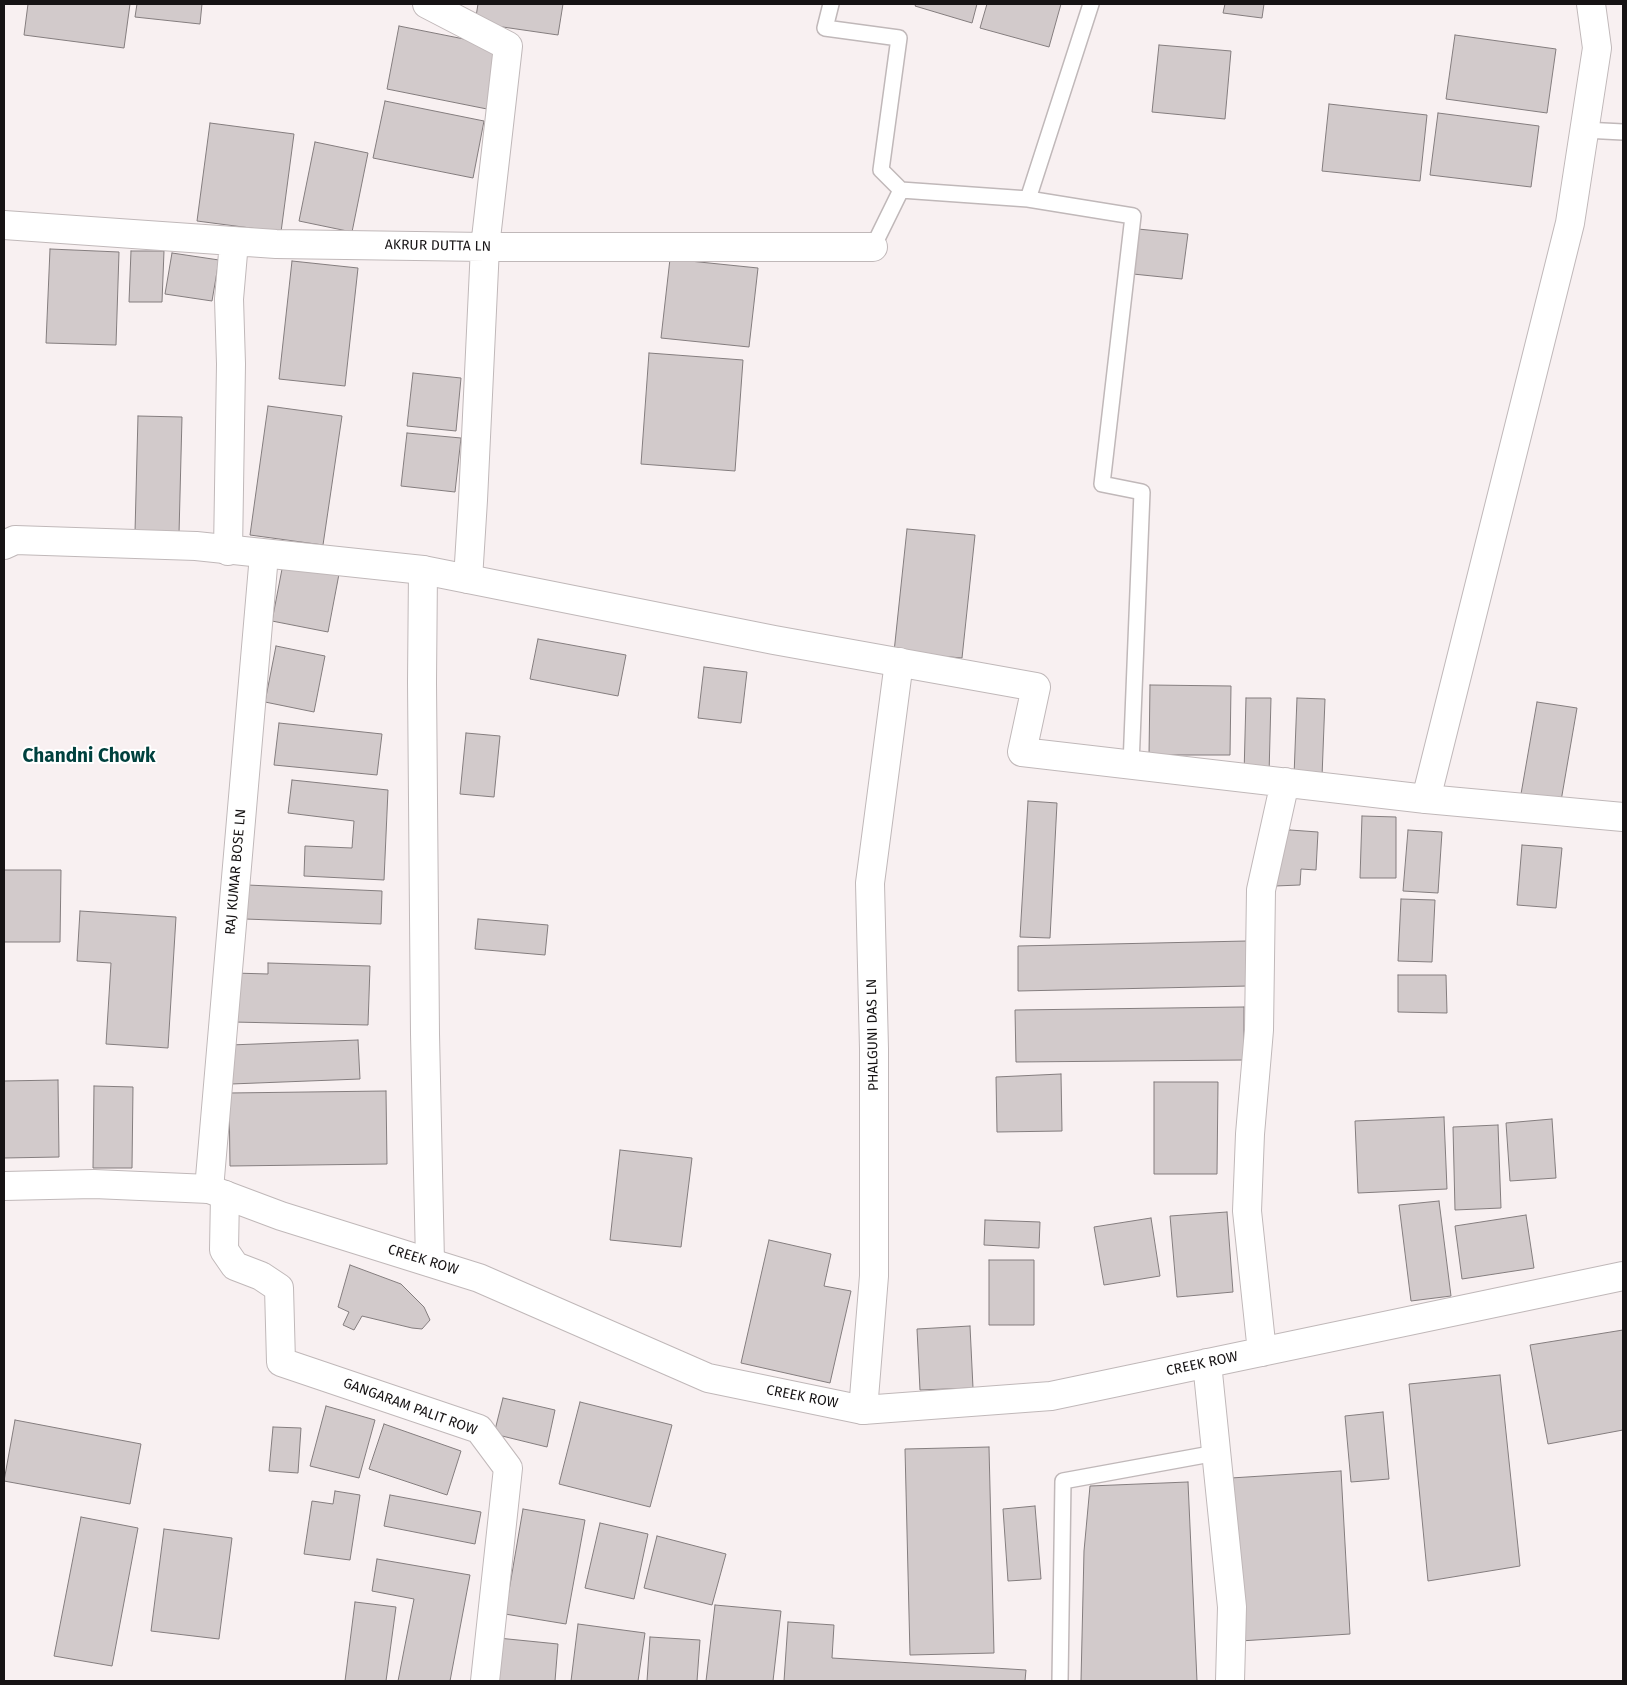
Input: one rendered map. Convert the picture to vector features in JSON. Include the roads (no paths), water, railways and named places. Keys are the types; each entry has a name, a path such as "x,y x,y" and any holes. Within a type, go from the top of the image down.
{"street":[{"path":"427,4 508,46 485,247 474,500 468,579"},
{"path":"1426,799 1570,223 1598,48 1591,4"},
{"name":"AKRUR DUTTA LN","path":"4,225 276,244 485,247 873,247"},
{"path":"228,551 231,364 229,299 234,242"},
{"path":"4,545 15,540 196,546 228,551 423,570 774,640 1036,687 1022,752 1426,799 1623,817"},
{"name":"RAJ KUMAR BOSE LN","path":"217,1192 264,554"},
{"path":"423,570 422,691 425,1014 430,1262"},
{"name":"PHALGUNI DAS LN","path":"863,1410 874,1276 874,1049 870,883 899,662"},
{"path":"1262,1352 1247,1211 1250,1134 1259,1030 1261,890 1285,782"},
{"name":"CREEK ROW","path":"4,1186 94,1184 217,1192 281,1216 479,1278 708,1378 863,1410 1051,1396 1623,1276"},
{"name":"GANGARAM PALIT ROW","path":"217,1192 224,1250 235,1266 261,1276 279,1288 281,1362 479,1429 508,1468 485,1681"},
{"path":"1207,1363 1232,1607 1230,1681"}],"lane":[{"path":"830,4 825,28 899,38 881,170 901,190 1028,199 1133,216 1102,484 1142,492 1131,765"},
{"path":"1028,199 1091,4"},
{"path":"1584,130 1623,132"},
{"path":"873,247 901,190"},
{"path":"1060,1681 1063,1481 1216,1453"}],"district":[{"name":"Chandni Chowk","path":"89,757"}]}
